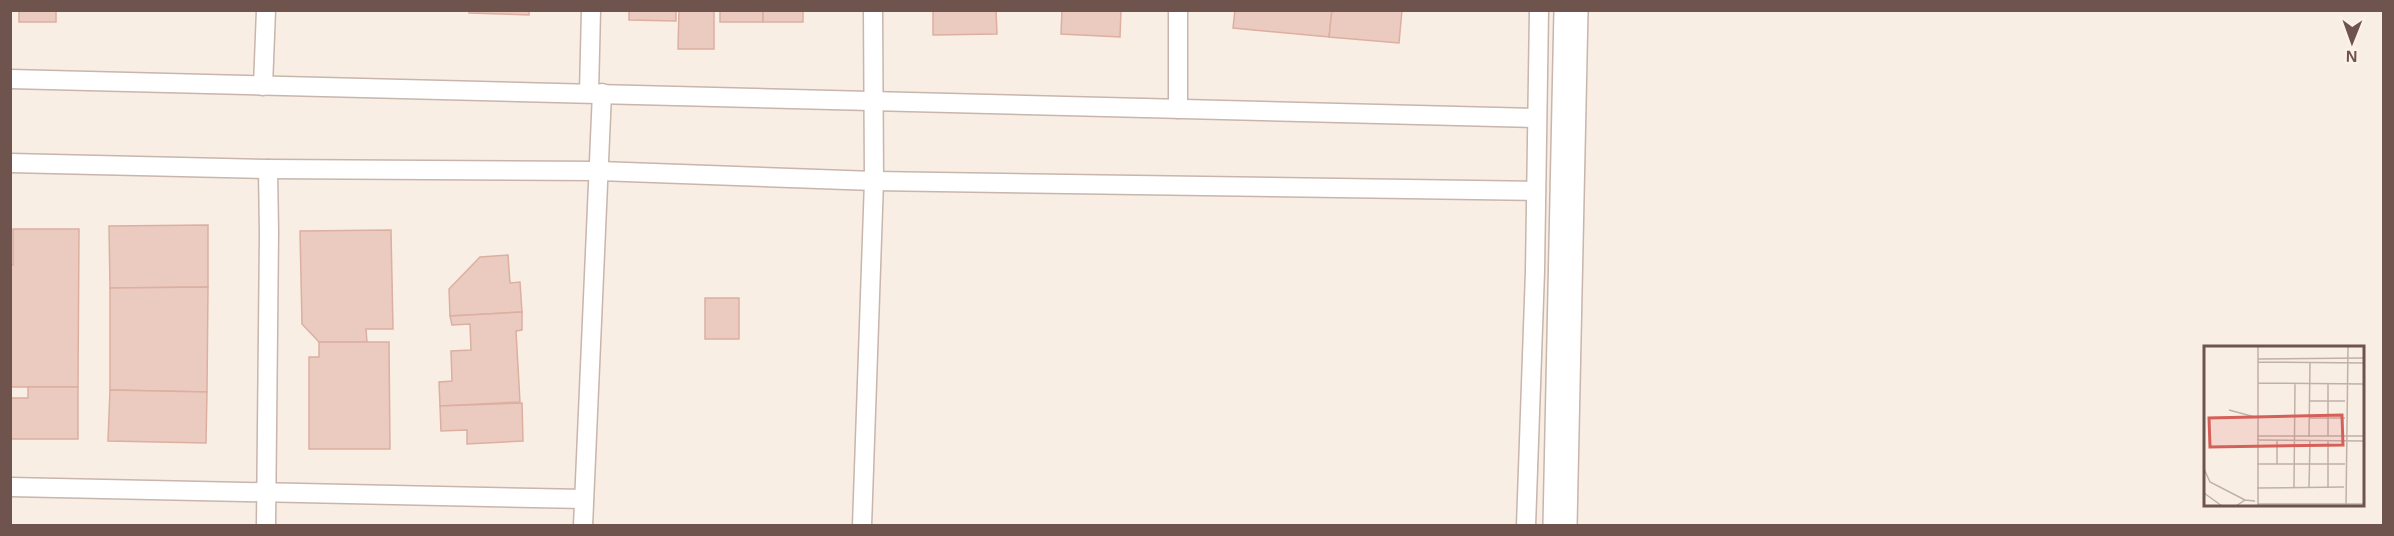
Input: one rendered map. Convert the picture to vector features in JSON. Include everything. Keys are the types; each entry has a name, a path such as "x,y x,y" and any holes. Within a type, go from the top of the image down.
{"street":[{"path":"1560,525 1571,10"}],"lane":[{"path":"263,86 266,10"},
{"path":"583,525 599,171 591,10"},
{"path":"862,525 874,180 873,10"},
{"path":"1178,10 1178,108"},
{"path":"1526,525 1535,271 1539,10"},
{"path":"10,79 1538,118"},
{"path":"10,163 268,169 599,171 874,180 1536,191"},
{"path":"266,525 268,169"},
{"path":"10,487 584,499"}],"building":[{"path":"19,10 56,10 56,22 19,22"},
{"path":"469,10 529,10 529,15 469,13"},
{"path":"629,10 676,10 676,21 629,20"},
{"path":"679,10 714,10 714,49 678,49"},
{"path":"720,10 763,10 763,22 720,22"},
{"path":"763,10 803,10 803,22 763,22"},
{"path":"933,10 996,10 997,34 933,35"},
{"path":"1062,10 1121,10 1120,37 1061,34"},
{"path":"1235,10 1332,10 1329,37 1233,28"},
{"path":"1332,10 1402,10 1399,43 1329,37"},
{"path":"208,225 208,287 110,288 109,226"},
{"path":"13,229 79,229 78,387 10,387 10,265 13,265"},
{"path":"391,230 393,329 366,329 367,342 319,342 302,324 300,231"},
{"path":"508,255 510,283 520,282 522,312 450,316 449,289 480,257"},
{"path":"208,287 207,392 110,390 110,288"},
{"path":"705,298 739,298 739,339 705,339"},
{"path":"522,312 522,330 516,331 520,402 440,406 439,382 452,381 451,351 471,350 470,324 452,325 450,316"},
{"path":"319,342 389,342 390,449 309,449 309,357 319,357"},
{"path":"28,387 78,387 78,439 11,439 11,398 28,398"},
{"path":"110,390 207,392 206,443 108,441"},
{"path":"522,403 523,441 467,444 467,430 441,431 440,406"},
{"path":"444,525 495,525 495,526"}]}
